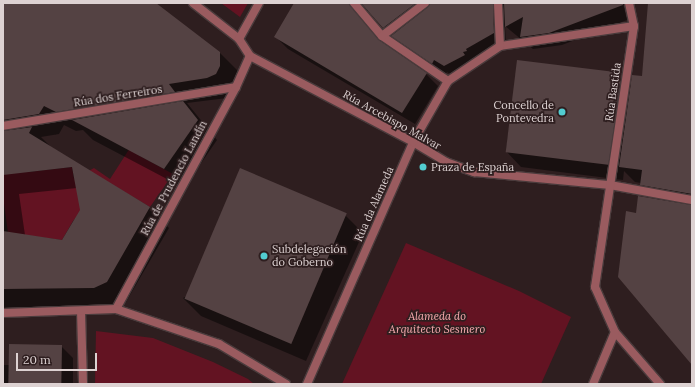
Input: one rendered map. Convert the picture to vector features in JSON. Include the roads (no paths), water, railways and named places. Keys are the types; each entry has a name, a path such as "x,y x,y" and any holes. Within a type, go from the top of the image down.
{"street":[{"name":"Rúa Arcebispo Malvar","path":"193,3 239,39 250,56 413,142 446,162 474,172 610,185 692,200"},
{"path":"239,39 259,3"},
{"path":"354,3 382,36 448,81 500,46 634,26"},
{"path":"382,36 425,3"},
{"path":"498,3 500,46"},
{"name":"Rúa Bastida","path":"629,3 634,26 595,287 615,332 660,384"},
{"name":"Rúa de Prudencio Landín","path":"116,310 236,87 250,56"},
{"name":"Rúa da Alameda","path":"307,384 413,142 448,81"},
{"name":"Rúa dos Ferreiros","path":"3,126 236,87"},
{"path":"3,313 116,310 219,344 286,384"},
{"path":"81,312 83,384"},
{"path":"594,384 615,332"}],"place":[{"name":"Concello de Pontevedra","path":"562,112"},
{"name":"Praza de España","path":"423,167"},
{"name":"Subdelegación do Goberno","path":"264,256"}],"park label":[{"name":"Alameda do Arquitecto Sesmero","path":"437,323"}]}
